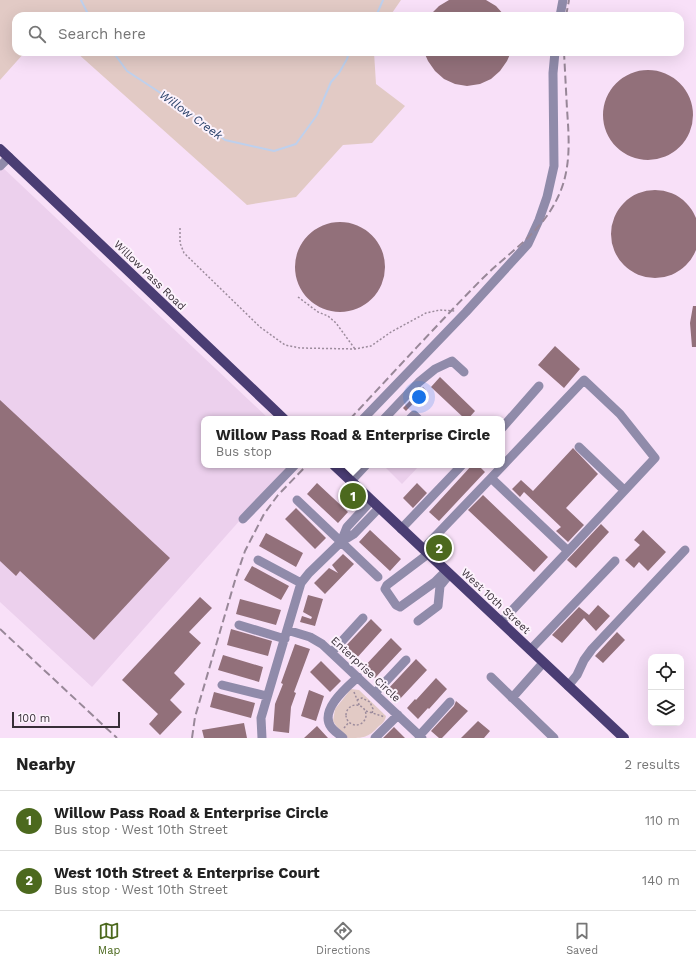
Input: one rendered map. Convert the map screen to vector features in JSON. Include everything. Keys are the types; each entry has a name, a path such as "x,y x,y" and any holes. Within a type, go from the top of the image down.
{"main road":[{"name":"Willow Pass Road","path":"0,149 281,416"},
{"name":"West 10th Street","path":"339,468 401,529 624,738"}],"street":[{"path":"561,12 563,0"},
{"path":"366,416 466,312 528,244 539,220 554,166 552,73 554,56"},
{"path":"0,166 9,157"},
{"path":"387,416 419,382 435,369 452,361 464,372"},
{"path":"501,622 655,458 620,414 584,380 505,463"},
{"path":"505,425 539,386"},
{"path":"579,447 624,490"},
{"path":"244,519 293,468"},
{"path":"351,481 363,468"},
{"path":"401,529 459,468"},
{"path":"448,573 400,607 396,605 385,590 387,585 425,551 500,468"},
{"path":"491,478 568,551"},
{"path":"297,500 378,577"},
{"path":"341,542 348,527 371,500"},
{"path":"262,738 261,718 301,583 322,559 341,542 354,534 380,508"},
{"path":"568,686 578,675 584,660 592,649 685,550"},
{"path":"258,560 301,583"},
{"path":"530,650 615,561"},
{"path":"418,621 438,606 440,586 448,573"},
{"path":"332,652 363,618"},
{"name":"Enterprise Circle","path":"239,625 310,637 322,644 332,652 355,679 375,693 420,737"},
{"path":"375,693 406,660"},
{"path":"512,698 543,663"},
{"path":"491,677 554,738"},
{"path":"343,738 330,726 329,717 331,707 336,698 355,679"},
{"path":"222,685 267,696"},
{"path":"420,737 450,702"},
{"path":"374,738 398,715"}],"path":[{"path":"180,228 180,243 184,253 260,327 285,345 300,348 355,349 371,346 392,332 426,313 440,310 466,312"},
{"path":"298,297 318,312 328,316 336,323 355,349"},
{"path":"355,679 357,700 360,707 372,714 385,717 391,722"},
{"path":"357,700 362,698 370,702 373,709 372,714"},
{"path":"360,707 351,707 347,711 346,717 349,722 354,725 360,724 366,717 365,711"}],"shaded area":[{"path":"0,0 401,0 393,12 12,12 12,56 21,56 0,80"},
{"path":"80,56 374,56 376,84 405,106 372,143 343,145 296,197 247,205"},
{"path":"0,165 266,416 201,416 201,468 286,468 92,687 0,602"},
{"path":"386,468 417,468 402,484"},
{"path":"351,689 359,690 386,716 383,723 372,733 358,738 348,738 333,721 335,709"}],"building":[{"path":"449,0 486,0 496,6 501,12 433,12"},
{"path":"426,56 509,56 500,71 491,79 480,84 467,86 455,84 444,79 435,71"},
{"path":"648,70 665,74 680,83 689,98 693,115 689,132 680,147 665,156 648,160 631,156 616,147 607,132 603,115 607,98 616,83 631,74"},
{"path":"655,190 672,193 680,197 692,209 696,217 696,251 692,259 680,271 672,275 655,278 638,275 630,271 618,259 614,251 611,234 614,217 618,209 630,197 638,193"},
{"path":"340,222 357,226 372,235 381,250 385,267 381,284 372,299 357,308 340,312 323,308 308,299 299,284 295,267 299,250 308,235 323,226"},
{"path":"693,306 696,306 696,347 692,347 690,323"},
{"path":"555,346 580,369 564,388 538,365"},
{"path":"440,377 475,411 471,416 462,416 431,387"},
{"path":"423,387 426,390 406,411 403,408"},
{"path":"0,400 170,558 94,640 20,571 16,576 0,561"},
{"path":"573,448 598,474 566,508 584,525 568,542 556,531 561,527 524,492 520,497 512,489 521,480 533,491"},
{"path":"469,468 481,468 485,472 439,521 429,512"},
{"path":"317,483 348,512 338,523 307,494"},
{"path":"417,483 427,493 413,508 403,498"},
{"path":"483,495 548,557 534,572 468,510"},
{"path":"296,508 326,538 315,549 285,519"},
{"path":"601,524 609,532 576,568 567,560"},
{"path":"370,530 401,559 390,571 359,542"},
{"path":"643,530 666,552 648,571 639,562 634,568 625,560 640,545 634,540"},
{"path":"266,533 303,553 296,567 259,546"},
{"path":"343,554 354,564 325,594 314,583 329,568 338,573 332,565"},
{"path":"252,566 289,586 281,600 244,580"},
{"path":"308,595 323,599 315,626 300,622 302,616 311,619 312,617 303,612"},
{"path":"200,597 212,608 189,632 201,643 174,673 185,684 170,700 182,712 160,735 149,724 158,714 122,680"},
{"path":"240,599 281,610 276,625 236,614"},
{"path":"598,605 610,616 596,631 584,618 562,643 552,635 579,607 589,615"},
{"path":"371,619 382,630 355,660 343,649"},
{"path":"231,629 272,641 268,656 227,645"},
{"path":"617,632 625,640 603,663 595,656"},
{"path":"391,638 402,649 375,678 363,668"},
{"path":"295,644 310,649 294,692 296,693 291,707 289,733 273,731 275,704 283,684 281,683"},
{"path":"223,655 263,667 259,682 218,670"},
{"path":"416,659 427,670 398,701 387,690"},
{"path":"321,661 341,681 330,692 310,672"},
{"path":"436,678 447,689 418,719 407,708"},
{"path":"309,690 324,696 316,721 301,716"},
{"path":"214,692 255,703 251,718 210,707"},
{"path":"456,701 468,711 442,738 439,738 431,731 454,706"},
{"path":"478,721 490,731 484,738 461,738"},
{"path":"244,723 247,738 204,738 202,730"},
{"path":"317,726 328,738 304,738"},
{"path":"394,727 405,738 383,738"}],"waterway":[{"name":"Willow Creek","path":"81,0 87,12"},
{"name":"Willow Creek","path":"378,12 383,0"},
{"name":"Willow Creek","path":"116,56 127,71 185,109 225,140 274,151 296,144 317,115 331,82 339,73 348,56"}],"railway":[{"path":"567,12 569,0"},
{"path":"353,416 479,282 535,230 554,205 561,190 568,160 564,56"},
{"path":"192,738 195,717 245,551 264,514 278,495 304,468"},
{"path":"0,629 117,738"}],"place":[{"name":"Willow Pass Road & Enterprise Circle","path":"353,496"},
{"name":"West 10th Street & Enterprise Court","path":"439,548"}]}
